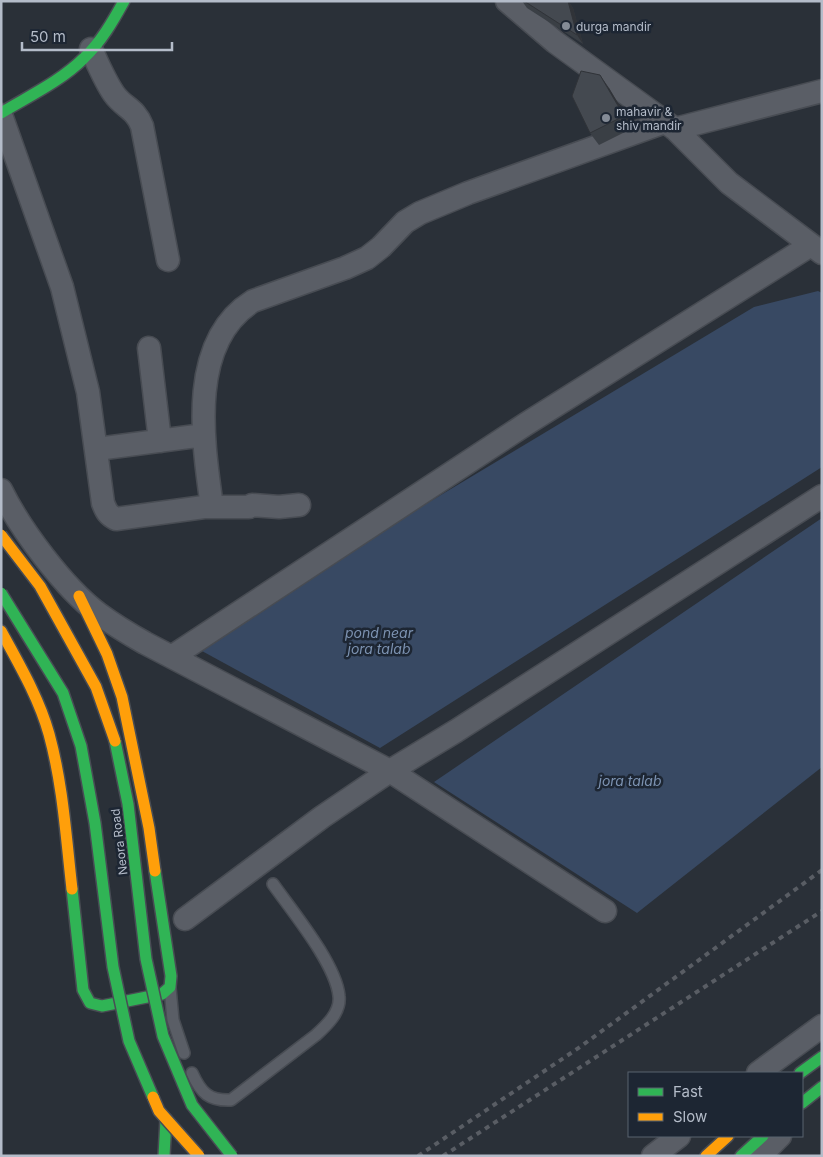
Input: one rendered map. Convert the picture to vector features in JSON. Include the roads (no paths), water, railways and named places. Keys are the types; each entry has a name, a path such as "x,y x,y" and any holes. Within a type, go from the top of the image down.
{"main road":[{"path":"1,114 67,73 91,49 117,14 124,1"},
{"name":"Neora Road","path":"1,535 40,586 96,687 116,742 128,804 146,959 163,1036 175,1075 192,1105 232,1156"},
{"name":"Neora Road","path":"1,593 63,693 81,746 95,822 114,967 129,1041 153,1087 159,1111 198,1156"},
{"path":"1,631 30,685 49,733 62,788 83,990 90,1003 102,1006 162,994 170,987 171,976 149,828 122,697 107,654 79,596"},
{"path":"801,1072 822,1057"},
{"path":"803,1102 822,1087"},
{"path":"164,1156 166,1119"},
{"path":"706,1156 727,1137"},
{"path":"741,1156 763,1137"}],"street":[{"path":"173,656 526,424 816,249 729,183 670,126 555,42 507,1"},
{"path":"91,49 114,94 120,102 134,111 142,126 168,260"},
{"path":"212,507 204,435 207,376 212,355 221,334 231,319 241,309 253,301 346,268 367,258 381,247 405,222 420,212 670,126 822,91"},
{"path":"1,114 62,287 88,392 103,503 106,511 116,519 212,507 250,507 252,505 279,507 299,505"},
{"path":"149,348 160,441"},
{"path":"97,449 204,435"},
{"path":"1,490 40,552 79,596 120,629 390,771 605,912"},
{"path":"185,918 322,817 390,771 456,731 822,496"},
{"path":"759,1072 822,1026"},
{"path":"803,1117 822,1103"},
{"path":"653,1156 677,1137"},
{"path":"760,1156 779,1137"}],"lane":[{"path":"170,987 174,1020 186,1061 197,1084 207,1095 218,1101 231,1100 329,1023 337,1008 340,997 335,978 326,959 273,884"}],"water":[{"name":"pond near jora talab","path":"818,291 822,293 822,467 380,748 191,645 754,307"},
{"name":"jora talab","path":"822,518 822,767 637,913 434,782"}],"railway":[{"path":"418,1156 580,1047 822,870"},
{"path":"443,1156 822,911"}],"place":[{"name":"durga mandir","path":"566,26"},
{"name":"mahavir & shiv mandir","path":"606,118"}]}
